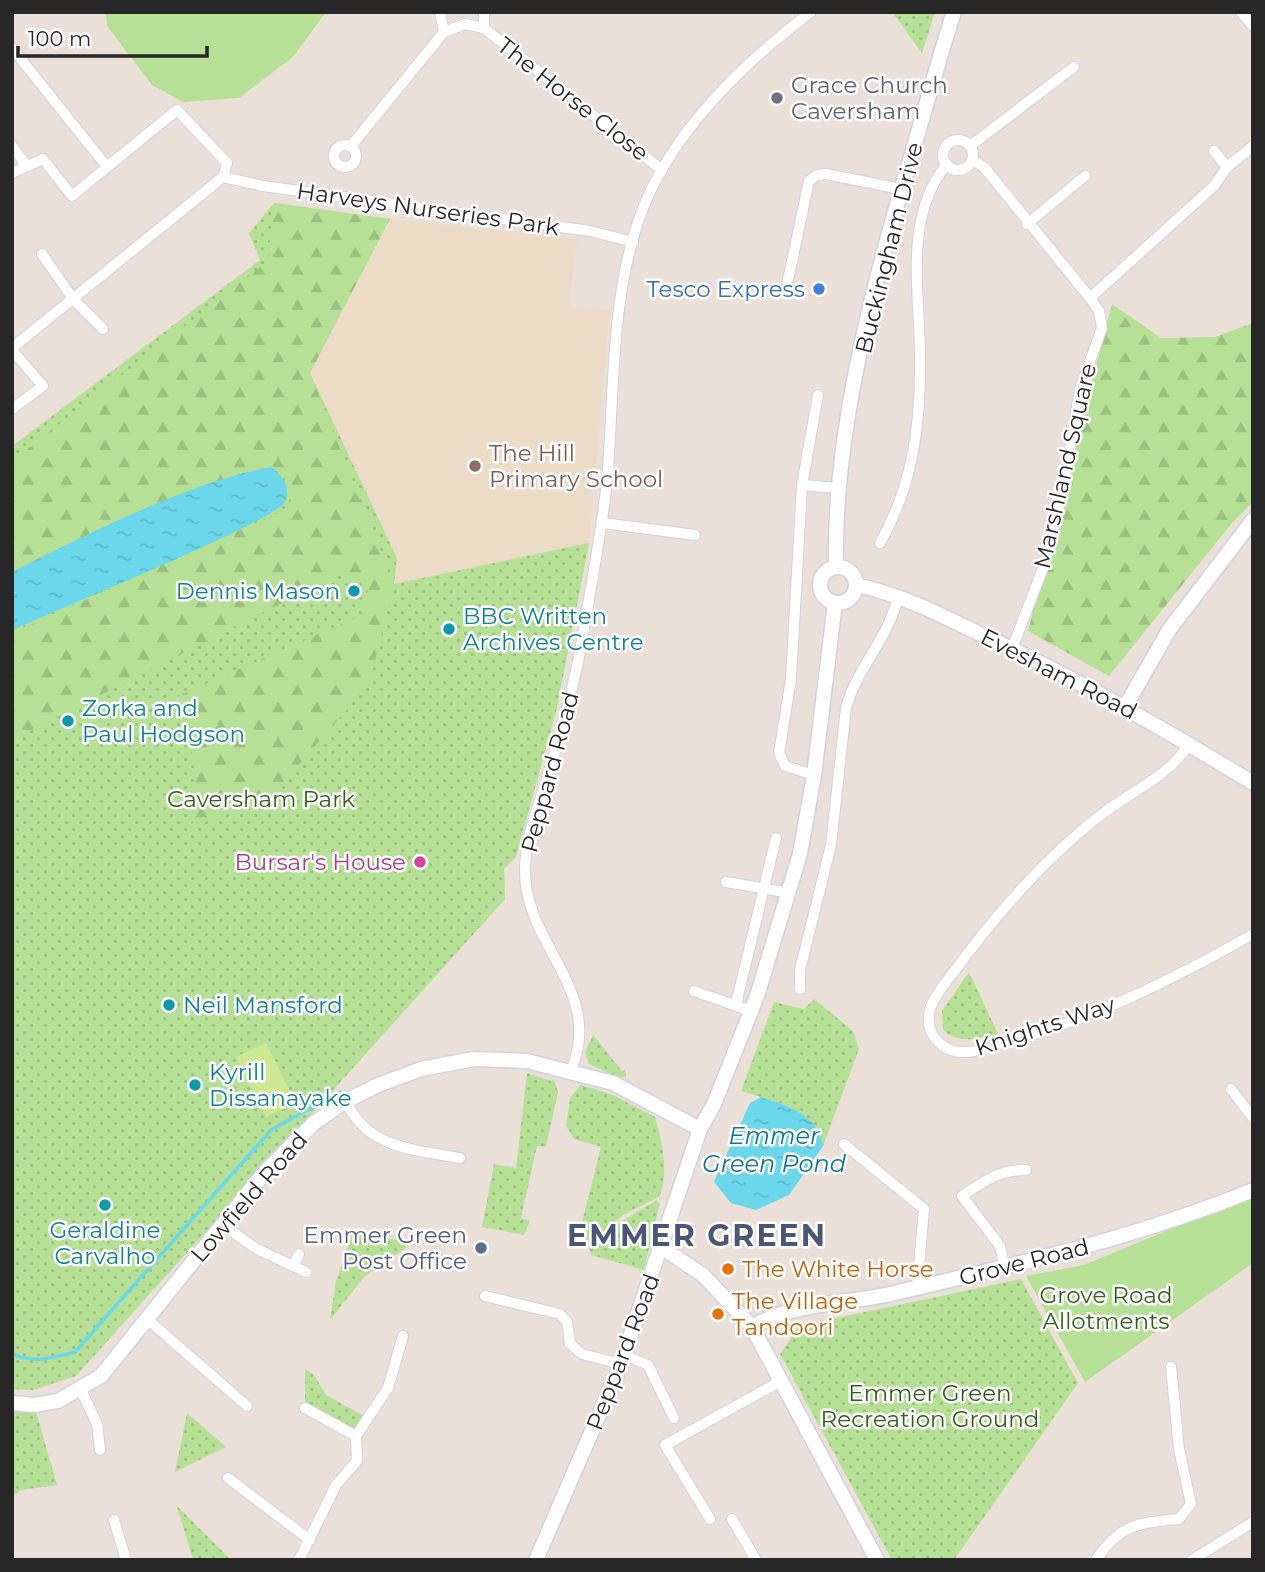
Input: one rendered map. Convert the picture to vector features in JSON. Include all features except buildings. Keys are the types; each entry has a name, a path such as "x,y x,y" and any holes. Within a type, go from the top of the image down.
{"street":[{"path":"351,146 444,32 440,12"},
{"name":"The Horse Close","path":"484,12 484,29"},
{"name":"Peppard Road","path":"571,1071 581,1028 579,1007 537,919 526,886 525,867 532,829 572,697 603,523 619,324 633,242 662,170 717,94 753,59 811,12"},
{"name":"Buckingham Drive","path":"836,567 839,488 857,373 901,190 954,12"},
{"path":"1241,12 1253,26"},
{"name":"The Horse Close","path":"444,32 465,24 484,29 662,170"},
{"path":"12,48 107,167"},
{"path":"970,146 1074,67"},
{"path":"12,173 43,159 72,196 177,110 227,163 223,177 12,349 43,386 12,409"},
{"path":"957,140 970,146 972,160 967,168 958,171 946,165 943,152 948,144 957,140"},
{"path":"12,146 27,166"},
{"path":"1090,298 1214,186 1227,167 1253,146"},
{"path":"1214,151 1227,167"},
{"name":"Marshland Square","path":"972,160 984,167 1027,224 1090,298 1099,311 1102,328 1080,389 1063,490 1043,568 1012,649"},
{"name":"Buckingham Drive","path":"880,543 898,512 911,471 920,358 917,244 934,180 946,165"},
{"path":"786,289 809,181 817,175 826,174 901,190"},
{"path":"1027,224 1085,176"},
{"name":"Harveys Nurseries Park","path":"223,177 263,186 590,231 633,242"},
{"path":"42,254 74,300 103,329"},
{"path":"814,775 785,766 779,753 792,679 802,485 818,395"},
{"path":"802,485 839,488"},
{"path":"1125,707 1168,630 1247,535 1253,520"},
{"path":"603,523 695,535"},
{"path":"836,567 849,571 856,585 851,597 835,603 824,597 820,586 823,574 836,567"},
{"name":"Evesham Road","path":"856,585 898,596 1012,649 1125,707 1253,783"},
{"path":"800,989 800,970 831,845 846,708 862,667 894,618 898,596"},
{"path":"571,1071 612,1083 700,1129 714,1104 751,1012 790,893 814,775 835,603"},
{"name":"Knights Way","path":"1188,745 1173,764 1105,812 1036,874 980,936 935,998 928,1020 929,1029 938,1042 959,1052 1006,1043 1101,1010 1181,976 1253,934"},
{"path":"736,1004 766,889 776,838"},
{"path":"726,881 790,893"},
{"path":"694,991 736,1004 751,1012"},
{"name":"Lowfield Road","path":"12,1403 34,1405 58,1401 101,1376 264,1172 314,1123 346,1101 378,1084 421,1069 474,1059 527,1061 571,1071"},
{"path":"1231,1089 1253,1118"},
{"path":"346,1101 353,1116 378,1139 411,1150 460,1157"},
{"name":"Peppard Road","path":"536,1560 622,1360 700,1129"},
{"path":"844,1144 924,1209 917,1288"},
{"path":"1005,1269 1000,1246 962,1196 996,1174 1011,1169 1026,1170"},
{"name":"Grove Road","path":"751,1327 772,1314 788,1310 917,1288 1005,1269 1125,1236 1253,1190"},
{"path":"223,1225 255,1248 306,1272"},
{"path":"661,1247 703,1275 751,1327 877,1560"},
{"path":"293,1266 299,1254"},
{"path":"485,1296 560,1314 567,1322 570,1344 582,1354 648,1365 674,1418"},
{"path":"147,1319 247,1405"},
{"path":"299,1560 336,1485 357,1461 356,1436 388,1388 403,1336"},
{"path":"1096,1560 1111,1538 1127,1528 1179,1518 1191,1504 1179,1449 1171,1367"},
{"path":"710,1519 665,1445 781,1381"},
{"path":"80,1390 97,1424 100,1450"},
{"path":"305,1408 356,1436"},
{"path":"228,1478 310,1540"},
{"path":"732,1519 756,1560"},
{"path":"114,1520 126,1560"},
{"path":"1192,1560 1253,1522"}],"shaded area":[{"name":"The Hill Primary School","path":"390,219 577,239 569,306 610,310 589,543 394,585 310,373 343,304"}],"green space":[{"path":"106,12 326,12 293,57 239,98 183,102 152,85 107,26"},
{"path":"892,12 935,12 922,53"},
{"name":"Caversham Park","path":"274,203 390,219 343,304 310,373 397,558 394,584 589,543 557,708 516,857 504,869 505,899 76,1376 33,1390 12,1389 12,446 260,260 249,233"},
{"path":"274,203 390,219 310,373 394,585 369,684 282,784 192,829 195,776 187,733 176,697 362,615 369,584 337,575 12,740 12,633 291,507 288,474 271,467 12,581 12,461 268,261"},
{"path":"1112,304 1161,338 1215,337 1253,323 1253,502 1232,523 1109,676 1028,631"},
{"path":"969,972 998,1034 962,1039 943,1030 942,1011"},
{"path":"814,999 853,1031 859,1049 823,1146 819,1133 802,1115 779,1103 741,1091 774,1002 804,1009"},
{"path":"593,1035 622,1071 625,1070 626,1076 619,1078 589,1064 585,1053"},
{"path":"266,1043 296,1103 266,1117 236,1057"},
{"path":"527,1073 551,1081 554,1079 558,1092 546,1147 537,1146 521,1218 530,1221 524,1235 482,1227 494,1164 516,1168"},
{"path":"581,1085 611,1094 655,1117 664,1167 660,1196 623,1215 583,1248 576,1246 601,1147 574,1139 566,1126 570,1098"},
{"name":"Grove Road Allotments","path":"1253,1195 1253,1263 1085,1382 1026,1276 1084,1265"},
{"path":"656,1201 660,1203 644,1270 591,1255 589,1247 597,1240"},
{"path":"353,1232 413,1243 364,1277 330,1320 336,1281"},
{"name":"Emmer Green Recreation Ground","path":"1021,1279 1078,1383 954,1560 892,1560 780,1354 799,1326"},
{"path":"305,1369 314,1375 326,1395 369,1419 356,1436 305,1408"},
{"path":"12,1403 34,1405 57,1485 21,1490 12,1496"},
{"path":"187,1414 226,1447 175,1472"},
{"path":"177,1506 230,1559 229,1560 193,1560"}],"water":[{"path":"271,467 282,478 287,493 284,503 271,513 203,547 12,630 12,572 139,511 207,484"},
{"name":"Emmer Green Pond","path":"761,1097 792,1108 809,1119 820,1135 823,1146 789,1195 756,1210 731,1203 714,1182 750,1103"}],"waterway":[{"path":"12,1353 35,1359 75,1352 271,1130 340,1092"}],"place":[{"name":"Grace Church Caversham","path":"777,98"},
{"name":"Tesco Express","path":"819,289"},
{"name":"The Hill Primary School","path":"475,466"},
{"name":"Dennis Mason","path":"354,591"},
{"name":"BBC Written Archives Centre","path":"449,629"},
{"name":"Zorka and Paul Hodgson","path":"68,721"},
{"name":"Bursar's House","path":"420,862"},
{"name":"Neil Mansford","path":"169,1005"},
{"name":"Kyrill Dissanayake","path":"195,1085"},
{"name":"Geraldine Carvalho","path":"105,1205"},
{"name":"Emmer Green Post Office","path":"481,1248"},
{"name":"The White Horse","path":"728,1269"},
{"name":"The Village Tandoori","path":"718,1314"}],"district":[{"name":"EMMER GREEN","path":"697,1235"}]}
